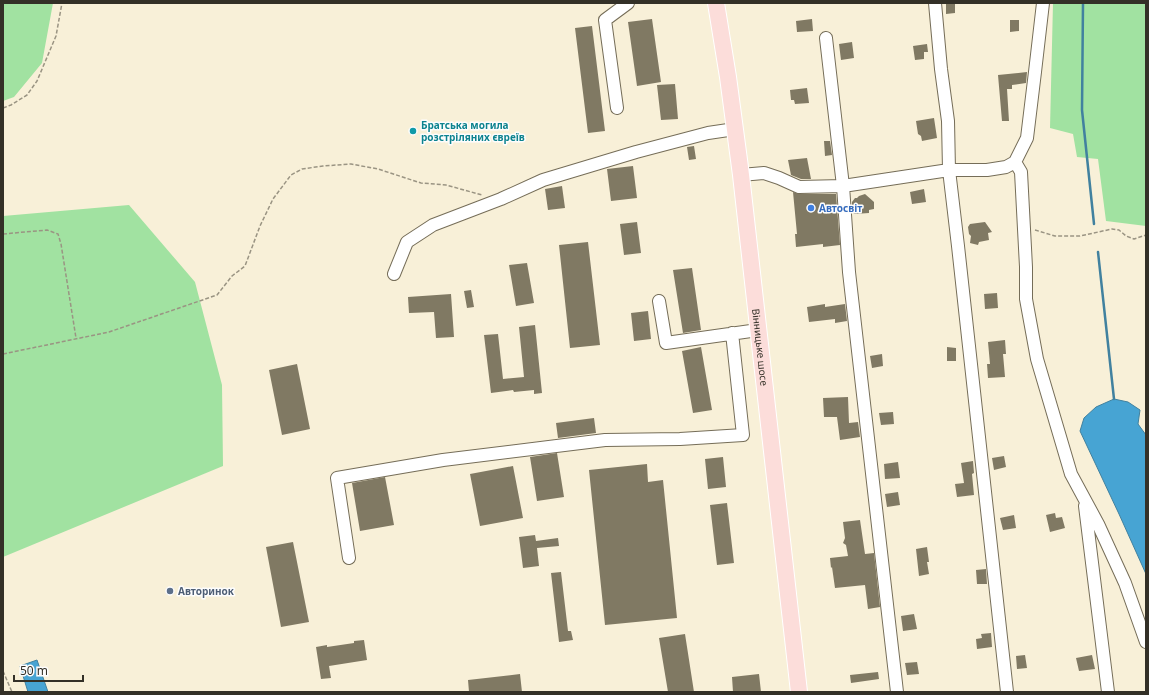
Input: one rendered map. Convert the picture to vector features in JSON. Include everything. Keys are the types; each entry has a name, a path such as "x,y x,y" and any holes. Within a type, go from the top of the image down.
{"main road":[{"name":"Вінницьке шосе","path":"716,3 741,175 799,692"}],"street":[{"path":"617,108 605,20 628,3"},
{"path":"935,3 941,69 948,121 949,170 1007,692"},
{"path":"1042,3 1027,138 1018,167 1024,226 1026,299 1037,359 1071,474 1098,524 1125,583 1146,642"},
{"path":"826,38 844,186 849,272 897,692"},
{"path":"394,274 407,242 433,225 501,199 543,180 636,152 708,133 735,129"},
{"path":"741,175 764,173 799,186 844,186 949,170 987,170 1018,167"},
{"path":"659,301 666,343 758,330"},
{"path":"349,558 337,478 443,460 605,440 680,439 743,435 732,333"},
{"path":"1084,499 1108,692"}],"path":[{"path":"3,108 27,95 37,81 56,36 62,3"},
{"path":"3,354 109,332 218,295 232,276 245,266 260,226 273,199 291,175 302,169 351,164 378,169 421,183 446,185 501,199"},
{"path":"1024,226 1055,236 1080,236 1112,229 1119,230 1126,236 1134,239 1146,235"},
{"path":"3,234 47,230 58,234 61,244 76,339"},
{"path":"3,671 12,692"}],"green space":[{"path":"3,3 53,3 42,63 14,97 3,101"},
{"path":"1053,3 1146,3 1146,226 1106,221 1098,159 1077,157 1073,134 1050,128"},
{"path":"129,205 195,282 222,385 223,466 3,557 3,216"}],"water":[{"path":"1114,399 1128,402 1140,410 1138,424 1146,435 1146,574 1080,431 1084,418 1096,407"},
{"path":"37,660 48,692 28,692 20,666"}],"building":[{"path":"946,3 955,3 955,13 946,14"},
{"path":"652,19 661,82 637,86 628,22"},
{"path":"812,19 813,31 797,32 796,21"},
{"path":"1010,20 1019,20 1019,31 1010,32"},
{"path":"592,26 605,131 588,133 575,28"},
{"path":"852,42 854,58 841,60 839,44"},
{"path":"927,44 928,52 924,52 924,59 915,60 913,46"},
{"path":"1027,72 1026,83 1012,85 1012,89 1007,89 1009,121 1002,121 998,75"},
{"path":"675,84 678,119 661,120 657,85"},
{"path":"807,88 809,103 795,104 794,100 791,100 790,90"},
{"path":"934,118 937,138 922,141 921,136 918,134 916,121"},
{"path":"824,141 830,141 832,155 825,156"},
{"path":"694,146 696,159 689,160 687,147"},
{"path":"807,158 811,179 801,179 791,175 788,160"},
{"path":"633,166 637,198 611,201 607,169"},
{"path":"562,186 565,208 548,210 545,189"},
{"path":"924,189 926,202 912,204 910,192"},
{"path":"793,192 799,194 836,194 840,245 823,247 823,244 796,247 795,234 797,234"},
{"path":"865,194 874,202 874,209 869,210 869,213 855,214 852,212 852,202 855,198"},
{"path":"637,222 641,253 624,255 620,224"},
{"path":"985,222 992,232 988,233 989,240 979,242 978,245 970,243 971,236 969,234 968,227 970,224"},
{"path":"588,242 600,345 570,348 559,245"},
{"path":"527,263 534,303 516,306 509,265"},
{"path":"692,268 701,330 683,333 673,270"},
{"path":"471,290 474,307 467,308 464,291"},
{"path":"997,293 998,308 985,309 984,294"},
{"path":"451,294 454,337 436,338 434,312 409,313 408,297"},
{"path":"825,304 825,307 845,304 847,321 835,323 835,319 809,322 807,307"},
{"path":"648,311 651,339 634,341 631,313"},
{"path":"535,325 542,393 534,394 534,390 514,392 513,390 491,393 484,335 498,334 503,379 524,377 519,327"},
{"path":"1005,340 1006,354 1003,354 1005,377 988,378 987,364 990,364 988,342"},
{"path":"701,347 712,410 693,413 682,351"},
{"path":"947,347 956,348 956,361 947,361"},
{"path":"882,354 883,366 872,368 870,356"},
{"path":"297,364 310,429 282,435 269,370"},
{"path":"848,397 849,423 858,422 860,437 840,440 837,417 824,417 823,398"},
{"path":"893,412 894,424 881,425 879,413"},
{"path":"594,418 596,433 558,438 556,423"},
{"path":"557,453 564,497 537,501 530,457"},
{"path":"1004,456 1006,467 994,470 992,458"},
{"path":"723,457 726,487 708,489 705,459"},
{"path":"973,461 974,473 972,474 974,495 957,497 955,484 964,483 961,463"},
{"path":"898,462 900,478 885,479 884,464"},
{"path":"647,464 648,482 663,480 677,618 605,625 589,470"},
{"path":"513,466 523,518 480,526 470,474"},
{"path":"385,477 394,525 360,531 352,483"},
{"path":"898,492 900,505 887,507 885,494"},
{"path":"727,503 734,563 717,565 710,505"},
{"path":"1055,513 1056,518 1062,517 1065,528 1050,532 1046,515"},
{"path":"1014,515 1016,528 1003,530 1000,518"},
{"path":"860,520 865,554 874,553 880,607 868,609 865,585 835,588 830,558 848,556 846,545 843,543 845,538 843,522"},
{"path":"535,535 536,541 558,538 559,546 537,548 539,566 523,568 519,537"},
{"path":"293,542 309,622 281,627 266,547"},
{"path":"927,547 929,574 919,576 916,549"},
{"path":"986,569 987,584 977,584 976,570"},
{"path":"561,572 568,631 571,631 573,640 559,642 551,573"},
{"path":"914,614 917,629 903,631 901,616"},
{"path":"991,633 992,647 977,649 976,639 982,638 981,634"},
{"path":"685,634 694,692 668,692 659,638"},
{"path":"364,640 367,660 329,666 331,678 321,679 316,647 327,645 327,647"},
{"path":"1025,655 1027,668 1017,669 1016,656"},
{"path":"1092,655 1095,669 1079,671 1076,658"},
{"path":"917,662 919,674 907,675 905,663"},
{"path":"878,672 879,679 851,683 850,675"},
{"path":"520,674 522,692 469,692 468,680"},
{"path":"759,674 761,692 733,692 732,677"}],"waterway":[{"path":"1083,3 1082,110 1094,224"},
{"path":"1098,252 1114,399"}],"place":[{"name":"Братська могила розстріляних євреїв","path":"413,131"},
{"name":"Автосвіт","path":"811,208"},
{"name":"Авторинок","path":"170,591"}]}
